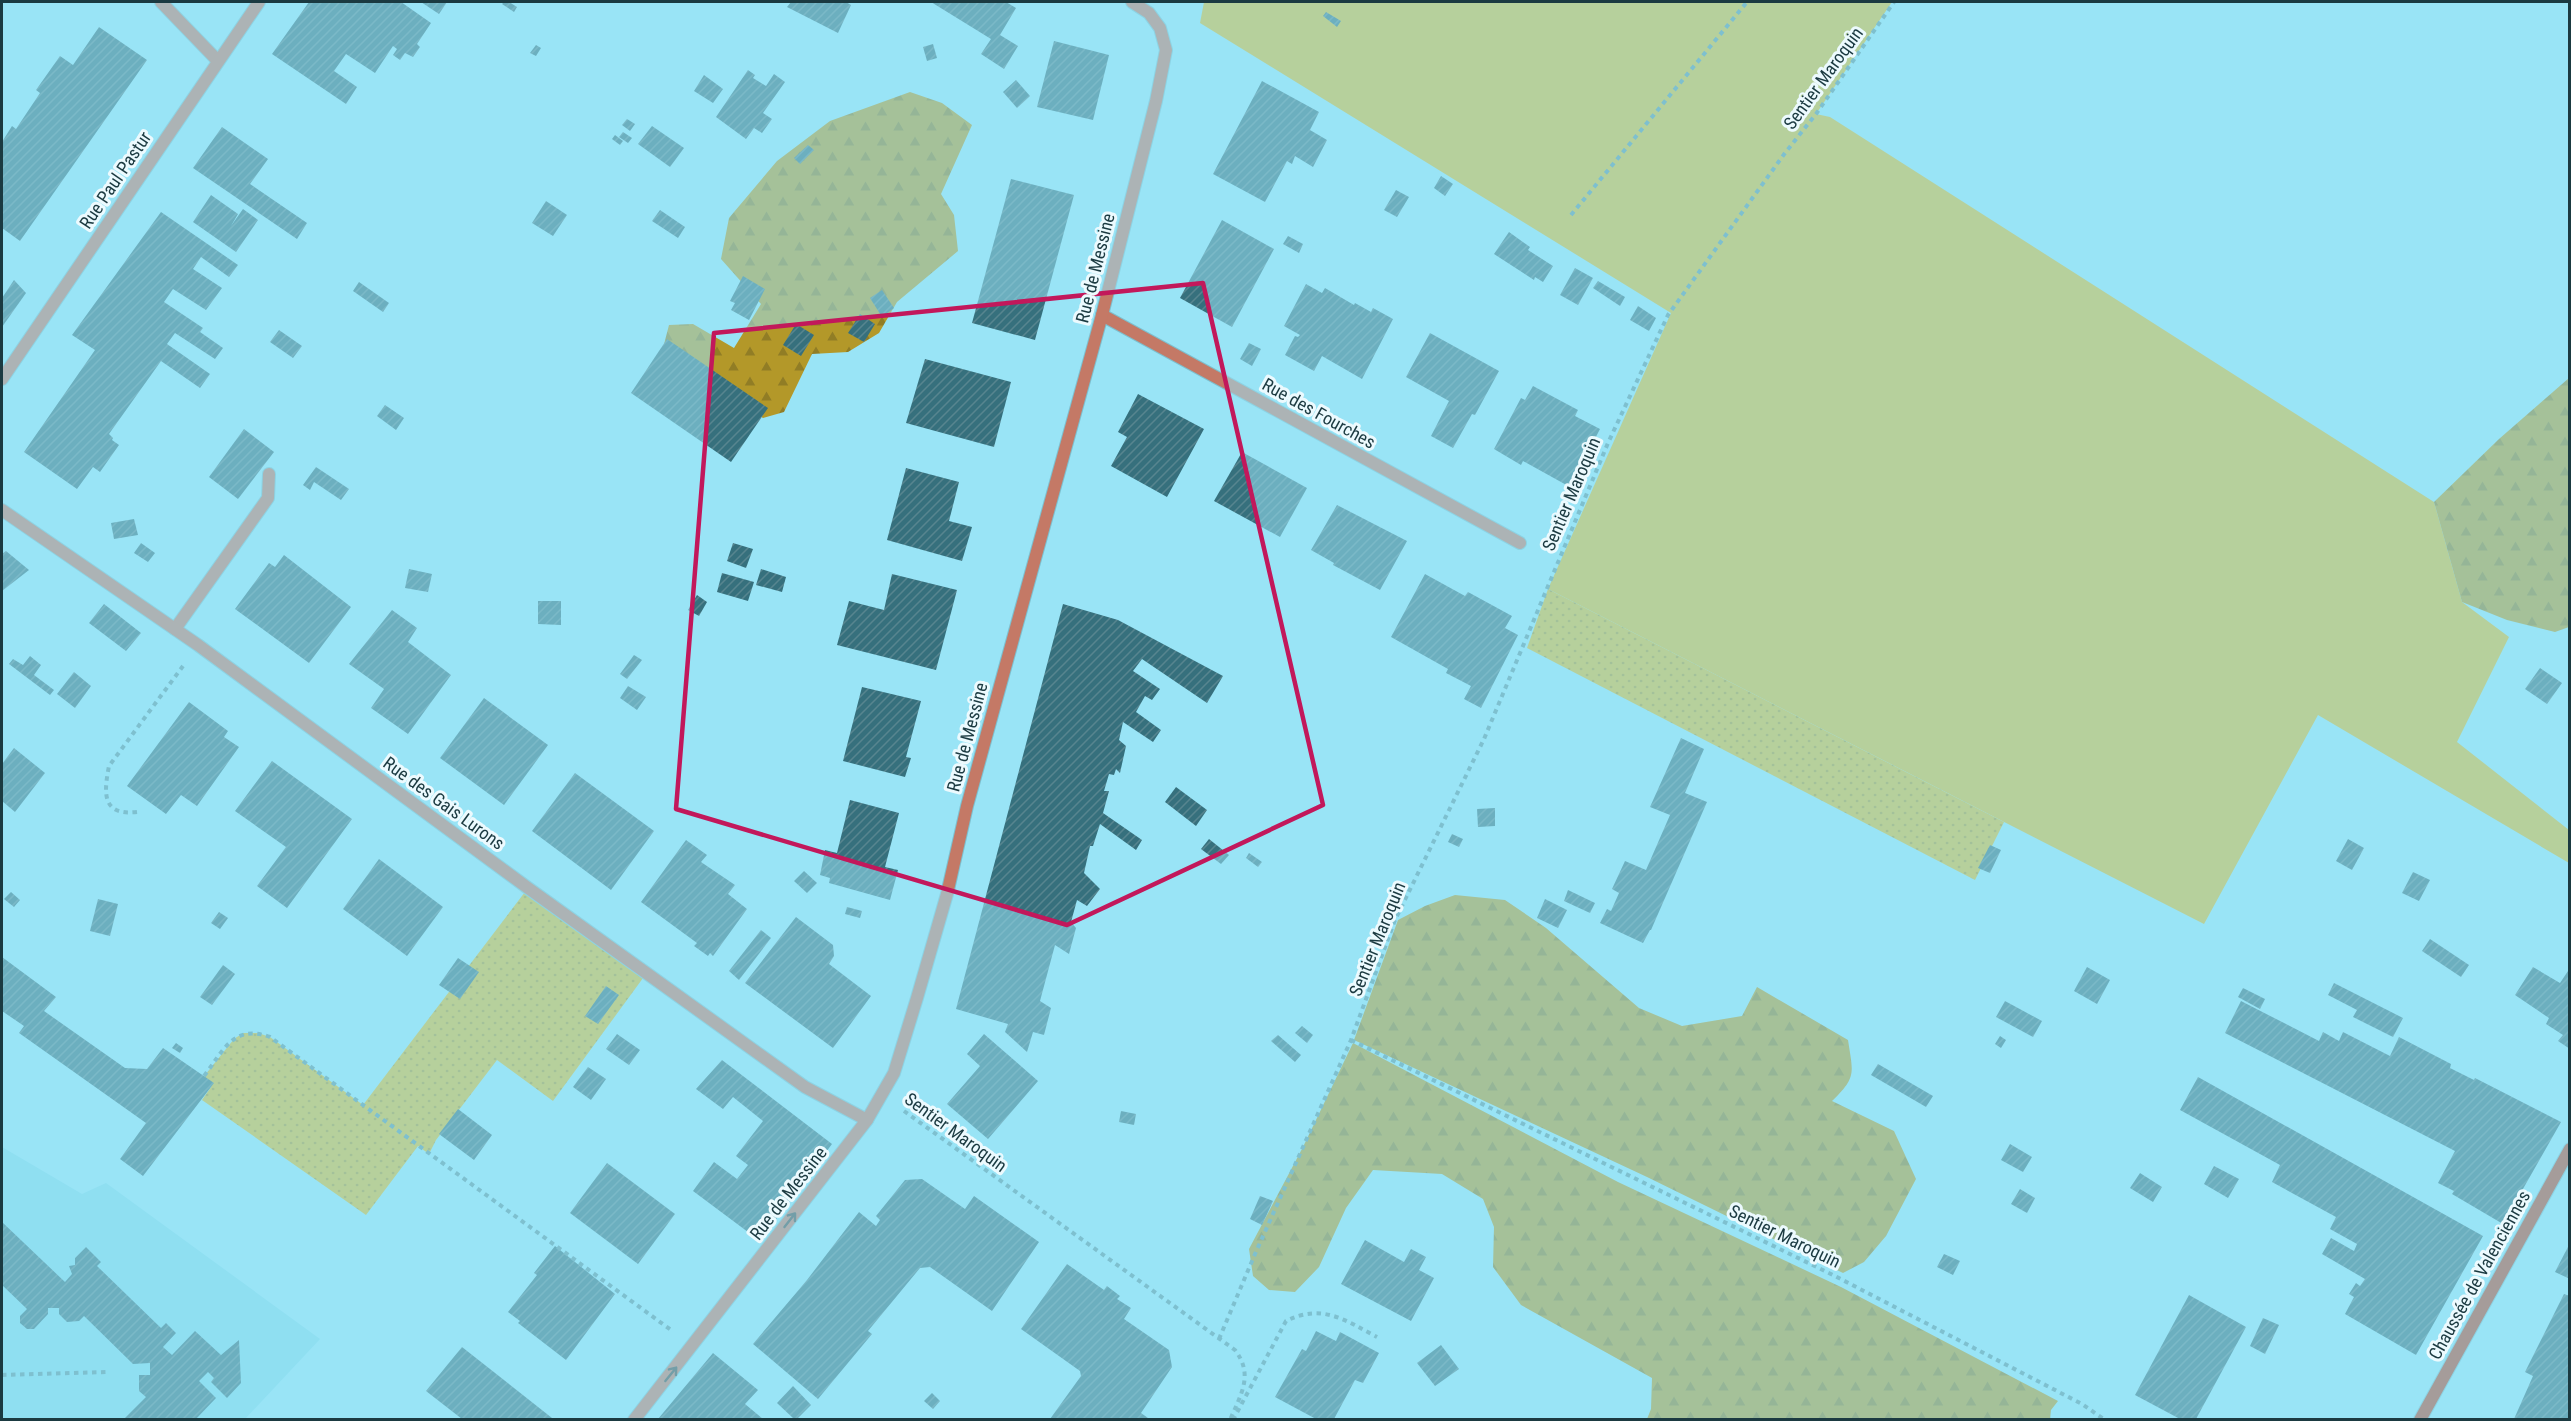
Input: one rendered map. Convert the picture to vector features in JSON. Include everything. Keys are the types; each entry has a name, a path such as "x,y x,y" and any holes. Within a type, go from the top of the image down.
{"main road":[{"name":"Chaussée de Valenciennes","path":"2420,1419 2570,1149"}],"street":[{"path":"161,2 217,60"},
{"name":"Rue Paul Pastur","path":"2,379 217,60 259,2"},
{"name":"Rue de Messine","path":"634,1419 693,1347 867,1120 894,1073 947,894 967,806 1102,315 1156,101 1166,50 1160,28 1149,13 1132,2"},
{"name":"Rue des Fourches","path":"1102,315 1520,543"},
{"path":"175,628 268,498 269,474"},
{"name":"Rue des Gais Lurons","path":"2,510 175,628 537,894 805,1087 867,1120"}],"path":[{"path":"1571,215 1747,2"},
{"name":"Sentier Maroquin","path":"1219,1339 1352,1040 1395,920 1484,739 1599,464 1668,315 1779,161 1816,114 1894,2"},
{"path":"137,812 126,813 115,810 106,800 105,787 109,766 198,645"},
{"path":"204,1076 234,1039 243,1033 258,1033 270,1037 693,1347"},
{"name":"Sentier Maroquin","path":"1352,1040 1833,1275 2082,1404 2105,1419"},
{"name":"Sentier Maroquin","path":"882,1094 1234,1350 1242,1360 1245,1371 1244,1384 1231,1419"},
{"path":"1231,1419 1286,1321 1300,1314 1336,1315 1377,1337"},
{"path":"2,1375 108,1372"}],"highlighted area":[{"path":"1203,283 1323,805 1067,925 676,809 714,333"}],"shaded area":[{"path":"1204,2 1892,2 1816,114 1830,117 2434,502 2462,602 2509,637 2457,742 2569,830 2569,863 2318,715 2204,924 1548,589 1671,313 1200,23"},
{"path":"1548,589 2004,822 1975,880 1527,648"},
{"path":"528,888 646,974 553,1101 497,1060 436,1140 429,1154 418,1146 366,1215 202,1100 211,1087 201,1080 234,1039 243,1033 258,1033 270,1037 363,1105"},
{"path":"2,1147 82,1194 106,1183 320,1339 245,1419 2,1420"}],"green space":[{"path":"910,92 942,103 972,125 941,194 954,215 958,251 897,302 879,333 848,352 812,354 784,412 763,418 662,352 669,325 693,324 734,348 761,304 721,259 729,218 777,161 830,121"},
{"path":"2569,378 2569,627 2555,632 2507,620 2462,602 2434,502 2499,439"},
{"path":"1455,895 1505,900 1546,928 1639,1008 1682,1026 1742,1016 1757,987 1848,1040 1851,1074 1846,1086 1832,1101 1894,1131 1916,1179 1886,1236 1864,1262 1843,1273 1647,1177 1354,1040 1398,920 1425,906"},
{"path":"1353,1043 1618,1182 1841,1287 2058,1401 2051,1410 2050,1420 1647,1419 1651,1409 1652,1378 1521,1305 1493,1267 1494,1227 1483,1199 1442,1174 1373,1170 1346,1208 1319,1267 1295,1292 1269,1290 1253,1276 1249,1249 1303,1147"}],"building":[{"path":"309,2 401,2 431,23 417,44 420,47 413,57 405,53 400,60 393,55 397,49 393,46 375,73 346,54 334,71 357,87 346,104 272,54"},
{"path":"421,2 447,2 439,14"},
{"path":"504,2 517,7 514,12 502,4"},
{"path":"791,2 846,2 851,5 838,33 787,7"},
{"path":"931,2 1006,2 1016,8 1000,35 1018,46 1004,69 981,54 991,39"},
{"path":"1326,12 1341,21 1337,27 1323,16"},
{"path":"99,27 147,60 20,241 2,228 2,142 12,126 16,129 40,93 36,90 60,56 73,65"},
{"path":"1054,41 1109,55 1093,120 1037,107"},
{"path":"933,44 937,58 927,61 923,47"},
{"path":"536,45 541,48 536,56 530,53"},
{"path":"748,70 755,75 753,78 766,86 774,74 785,82 763,113 772,119 762,133 754,128 746,139 716,117"},
{"path":"704,75 723,89 713,103 694,91"},
{"path":"1016,80 1030,96 1017,108 1003,92"},
{"path":"1262,81 1319,112 1310,130 1327,140 1313,167 1295,156 1292,164 1287,161 1265,202 1213,174"},
{"path":"627,119 635,124 630,131 622,125"},
{"path":"652,126 684,148 670,167 638,144"},
{"path":"222,127 268,159 250,184 307,223 297,239 193,168"},
{"path":"623,132 632,138 628,143 619,137"},
{"path":"615,135 623,141 620,145 612,139"},
{"path":"808,145 814,150 800,164 794,158"},
{"path":"1441,176 1453,184 1445,196 1434,188"},
{"path":"1011,179 1074,195 1035,340 972,323"},
{"path":"1396,190 1409,197 1397,217 1384,210"},
{"path":"211,195 238,214 231,226 243,209 258,220 236,252 193,222"},
{"path":"546,201 567,215 553,236 532,223"},
{"path":"660,210 685,227 678,238 652,221"},
{"path":"161,212 238,265 229,277 201,257 193,269 222,288 206,310 173,289 164,302 203,328 200,332 223,348 215,359 175,333 167,344 210,374 200,388 161,361 109,434 112,440 119,445 100,472 93,467 77,489 24,452 95,350 72,335"},
{"path":"1222,220 1274,249 1232,327 1180,298"},
{"path":"1509,232 1530,247 1528,250 1553,266 1543,282 1535,277 1534,280 1494,254"},
{"path":"1288,236 1303,244 1299,253 1283,244"},
{"path":"1575,268 1593,278 1578,305 1560,295"},
{"path":"743,276 765,289 749,320 731,310 735,303 730,301"},
{"path":"14,280 26,293 2,327 2,298"},
{"path":"1598,281 1625,297 1620,306 1593,288"},
{"path":"359,282 389,303 383,312 353,291"},
{"path":"1306,284 1322,293 1325,288 1354,305 1355,303 1371,312 1373,308 1393,319 1362,379 1322,356 1314,371 1285,355 1295,336 1300,335 1284,326"},
{"path":"882,290 894,308 882,317 870,298"},
{"path":"1638,306 1656,318 1649,331 1630,320"},
{"path":"860,314 875,324 864,342 848,333"},
{"path":"796,324 814,335 801,356 783,345"},
{"path":"279,330 302,346 293,358 270,342"},
{"path":"1430,333 1499,371 1475,415 1472,414 1453,448 1431,436 1449,401 1406,377"},
{"path":"667,339 768,408 731,462 631,393"},
{"path":"1249,343 1261,349 1252,366 1240,359"},
{"path":"925,359 1011,382 994,447 906,423"},
{"path":"1533,386 1578,410 1575,416 1600,429 1570,487 1523,461 1521,465 1494,449 1521,398 1525,400"},
{"path":"1138,394 1204,429 1167,497 1111,466 1127,437 1118,432"},
{"path":"385,405 404,418 396,430 377,416"},
{"path":"244,429 274,452 238,499 209,477"},
{"path":"1242,452 1307,488 1280,537 1214,501"},
{"path":"316,467 349,489 341,500 314,482 310,490 303,485"},
{"path":"906,468 959,482 949,521 972,527 962,561 887,540"},
{"path":"1337,505 1407,541 1380,590 1333,565 1334,563 1311,550"},
{"path":"134,519 138,535 114,539 111,523"},
{"path":"141,543 155,553 148,562 134,553"},
{"path":"733,543 753,549 746,568 727,561"},
{"path":"6,551 29,570 2,591 2,554"},
{"path":"284,555 351,607 309,663 235,609 269,563 275,567"},
{"path":"409,569 432,574 428,592 405,588"},
{"path":"761,569 786,577 782,592 756,585"},
{"path":"722,573 754,582 748,601 717,592"},
{"path":"892,574 957,590 936,670 837,645 849,601 884,610"},
{"path":"1425,574 1465,596 1468,592 1512,616 1505,628 1518,635 1481,708 1464,699 1471,686 1446,673 1448,669 1391,637"},
{"path":"697,595 707,602 699,616 688,610"},
{"path":"538,601 561,601 561,625 538,624"},
{"path":"104,604 141,633 126,651 89,623"},
{"path":"1063,604 1118,620 1223,676 1207,703 1142,659 1133,671 1160,689 1152,700 1145,696 1136,712 1161,730 1153,742 1123,722 1119,740 1126,746 1120,773 1116,769 1114,775 1109,774 1104,791 1109,791 1103,813 1142,840 1136,850 1100,824 1093,846 1090,846 1084,873 1100,889 1087,906 1077,900 1071,922 1076,928 1069,954 1055,945 1040,1001 1051,1008 1044,1035 1033,1032 1027,1052 1005,1032 1008,1024 956,1009"},
{"path":"392,610 417,628 408,642 451,675 408,734 371,708 384,689 349,664"},
{"path":"634,655 642,660 627,679 620,674"},
{"path":"30,656 41,665 34,675 54,690 50,695 9,664 13,659 23,665"},
{"path":"2540,668 2562,683 2547,704 2525,689"},
{"path":"74,672 91,686 75,708 57,694"},
{"path":"628,686 646,697 637,710 620,698"},
{"path":"862,687 921,701 906,757 911,758 905,777 843,761"},
{"path":"484,698 548,745 504,805 440,758"},
{"path":"189,702 228,731 224,737 239,747 197,806 181,795 166,814 127,786"},
{"path":"1681,738 1704,749 1685,793 1707,802 1651,930 1643,943 1600,923 1607,909 1611,911 1619,893 1612,889 1625,861 1646,870 1670,815 1650,807"},
{"path":"14,748 45,773 15,812 2,801 2,764"},
{"path":"272,761 352,819 287,908 257,886 286,847 235,811"},
{"path":"575,773 654,831 611,890 532,831"},
{"path":"1176,787 1207,810 1196,826 1165,802"},
{"path":"850,800 899,813 885,867 898,870 890,900 829,883 830,878 820,875 825,850 837,853"},
{"path":"1495,808 1495,826 1478,827 1477,809"},
{"path":"1452,834 1463,839 1459,847 1448,842"},
{"path":"1209,839 1229,855 1221,864 1201,849"},
{"path":"2348,839 2364,848 2352,870 2336,861"},
{"path":"686,840 707,855 701,862 735,885 728,894 747,909 713,956 710,953 708,956 694,946 697,943 641,902"},
{"path":"1990,845 2001,850 1990,873 1978,868"},
{"path":"1249,853 1262,862 1258,867 1246,858"},
{"path":"379,859 443,907 407,956 343,909"},
{"path":"804,871 817,883 807,893 794,881"},
{"path":"2413,872 2430,880 2419,901 2402,893"},
{"path":"1568,890 1595,903 1590,913 1564,901"},
{"path":"11,892 20,900 14,907 4,899"},
{"path":"98,899 118,904 110,936 90,931"},
{"path":"1545,899 1567,910 1558,928 1537,918"},
{"path":"847,907 862,911 860,918 845,914"},
{"path":"219,912 228,918 220,929 211,923"},
{"path":"796,917 833,945 834,956 829,964 871,996 833,1048 745,983"},
{"path":"761,930 771,938 739,980 729,971"},
{"path":"2430,939 2469,965 2461,977 2422,951"},
{"path":"2,957 56,997 44,1011 125,1068 147,1069 163,1048 214,1083 143,1176 120,1159 146,1123 19,1033 24,1026 2,1011"},
{"path":"458,958 479,972 460,999 439,985"},
{"path":"223,965 235,974 212,1005 200,997"},
{"path":"2087,967 2110,980 2097,1004 2074,991"},
{"path":"2533,967 2560,983 2570,968 2570,1049 2558,1041 2563,1035 2546,1024 2549,1018 2515,995"},
{"path":"2334,983 2403,1018 2393,1037 2353,1017 2357,1010 2328,995"},
{"path":"606,986 619,995 598,1024 585,1016"},
{"path":"2243,988 2265,999 2260,1009 2238,997"},
{"path":"2005,1001 2042,1021 2033,1037 1996,1017"},
{"path":"2241,1001 2319,1041 2323,1032 2339,1041 2343,1032 2390,1056 2399,1037 2451,1064 2450,1068 2474,1080 2475,1078 2561,1122 2503,1224 2452,1194 2454,1191 2438,1183 2455,1151 2225,1033"},
{"path":"1302,1026 1313,1035 1307,1043 1295,1033"},
{"path":"617,1034 640,1050 629,1065 606,1049"},
{"path":"984,1034 1038,1081 988,1139 947,1104 980,1066 967,1054"},
{"path":"1278,1035 1301,1055 1295,1062 1271,1041"},
{"path":"2000,1036 2006,1040 2001,1048 1995,1044"},
{"path":"176,1043 183,1048 180,1053 172,1048"},
{"path":"722,1060 832,1144 760,1241 693,1191 714,1162 737,1179 748,1165 736,1156 763,1121 733,1097 723,1109 696,1089"},
{"path":"1878,1064 1933,1096 1926,1107 1871,1075"},
{"path":"588,1067 606,1079 591,1100 573,1087"},
{"path":"2198,1077 2483,1236 2416,1355 2345,1314 2354,1297 2349,1294 2356,1283 2360,1286 2365,1279 2322,1254 2331,1238 2354,1251 2357,1244 2330,1229 2336,1217 2272,1182 2280,1165 2180,1110"},
{"path":"458,1109 492,1135 474,1160 439,1134"},
{"path":"1121,1111 1136,1114 1134,1125 1119,1122"},
{"path":"2010,1144 2032,1157 2023,1172 2001,1160"},
{"path":"607,1163 675,1214 638,1264 570,1213"},
{"path":"2214,1166 2239,1179 2228,1198 2204,1184"},
{"path":"2140,1173 2162,1187 2153,1202 2130,1188"},
{"path":"922,1179 965,1209 974,1196 1039,1242 992,1311 930,1267 920,1268 868,1331 872,1334 818,1399 753,1344 807,1280 859,1212 876,1226 880,1220 876,1216 905,1180"},
{"path":"2020,1189 2035,1198 2027,1213 2011,1204"},
{"path":"1260,1196 1273,1201 1262,1225 1250,1219"},
{"path":"2,1222 65,1282 72,1274 69,1266 75,1265 75,1258 86,1247 101,1262 97,1266 161,1328 166,1323 176,1333 163,1347 172,1355 195,1331 221,1355 239,1340 241,1383 227,1398 211,1382 214,1378 208,1372 199,1381 216,1398 196,1419 124,1419 146,1397 139,1391 139,1375 150,1375 150,1363 133,1364 84,1316 79,1321 67,1322 59,1314 59,1308 48,1308 48,1314 34,1329 27,1329 20,1323 20,1316 27,1309 2,1285"},
{"path":"1365,1240 1404,1262 1411,1249 1426,1257 1419,1270 1434,1278 1411,1321 1341,1284"},
{"path":"2570,1243 2570,1279 2555,1272"},
{"path":"555,1246 615,1294 566,1360 518,1323 520,1321 508,1312 537,1275 534,1273"},
{"path":"1944,1254 1960,1261 1953,1275 1937,1267"},
{"path":"1067,1264 1104,1290 1107,1286 1120,1296 1117,1299 1131,1308 1124,1319 1169,1350 1172,1367 1141,1413 1147,1419 1050,1419 1081,1376 1080,1371 1021,1329"},
{"path":"2564,1294 2570,1296 2570,1419 2514,1419 2533,1376 2525,1372"},
{"path":"2189,1295 2246,1327 2196,1419 2180,1419 2135,1395"},
{"path":"2263,1318 2279,1325 2265,1354 2250,1346"},
{"path":"1316,1331 1336,1341 1340,1332 1379,1353 1363,1383 1355,1380 1334,1419 1316,1419 1275,1397 1302,1349 1306,1351"},
{"path":"1441,1345 1459,1369 1435,1386 1417,1363"},
{"path":"462,1347 552,1418 462,1419 426,1391"},
{"path":"713,1353 758,1390 745,1404 763,1419 658,1419"},
{"path":"793,1386 811,1405 797,1419 794,1419 777,1403"},
{"path":"932,1393 940,1401 933,1409 924,1401"}]}
